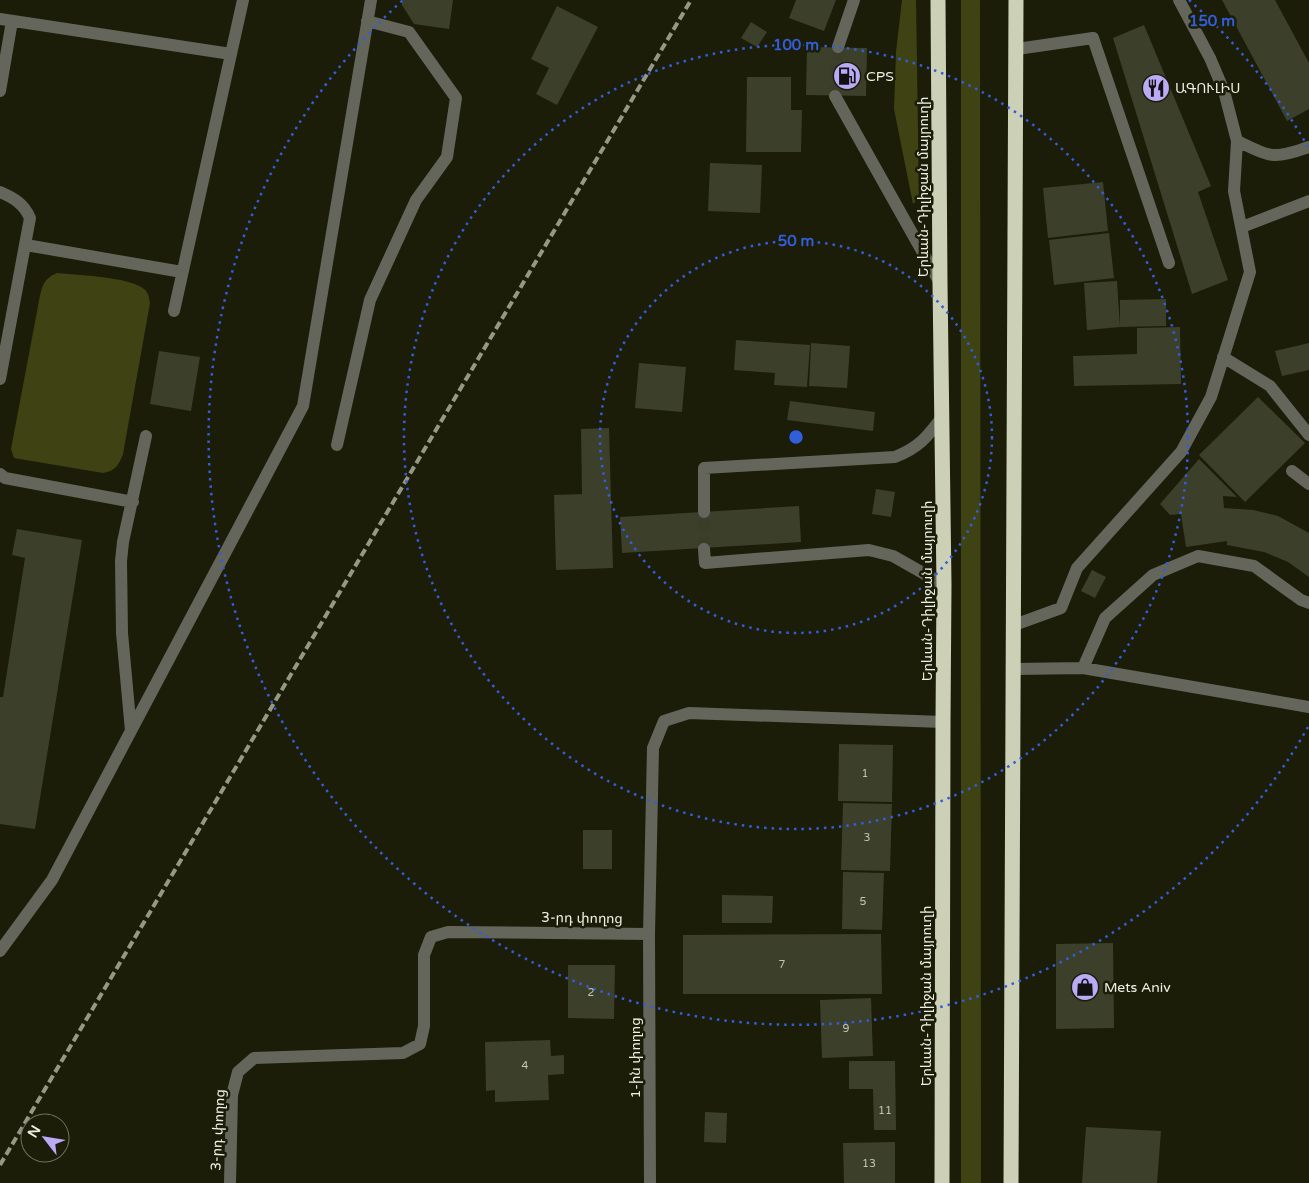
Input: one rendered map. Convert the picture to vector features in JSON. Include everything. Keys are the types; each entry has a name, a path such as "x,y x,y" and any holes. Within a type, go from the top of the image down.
{"highway":[{"name":"Երևան-Դիլիջան մայրուղի","path":"938,0 944,585 942,1183"},
{"path":"1011,1183 1016,0"}],"street":[{"path":"174,311 243,0"},
{"path":"0,951 52,880 302,406 371,0"},
{"path":"838,47 854,0"},
{"path":"1014,625 1061,608 1077,568 1181,452 1211,398 1250,272 1234,190 1237,141 1220,83 1210,58 1179,0"},
{"path":"0,91 6,20 231,54"},
{"path":"337,445 370,300 416,200 447,157 456,98 409,32 367,21"},
{"path":"1017,49 1093,38 1169,263"},
{"path":"835,96 940,282"},
{"path":"1237,141 1273,156 1286,155 1309,146"},
{"path":"0,192 13,198 26,208 30,218 0,379"},
{"path":"1242,227 1309,201"},
{"path":"26,245 182,272"},
{"path":"1223,357 1270,386 1309,435"},
{"path":"704,512 704,468 895,457 911,451 924,440 943,416"},
{"path":"131,731 122,633 121,561 123,542 146,436"},
{"path":"1292,471 1309,484"},
{"path":"0,474 5,478 133,502"},
{"path":"704,549 704,563 869,550 893,556 944,585"},
{"path":"1083,668 1105,618 1153,575 1198,556 1254,566 1301,600 1309,603"},
{"path":"1014,669 1083,668 1309,707"},
{"path":"649,934 653,748 664,721 689,713 943,722"},
{"name":"3-րդ փողոց","path":"230,1183 232,1095 238,1072 254,1058 403,1053 420,1044 424,1026 424,955 431,937 448,932 649,934"},
{"name":"1-ին փողոց","path":"649,934 650,1183"}],"green space":[{"path":"902,0 916,0 919,198 913,204 894,109 896,52"},
{"path":"961,0 980,0 981,1183 961,1183"},
{"path":"57,273 116,279 137,285 147,292 149,297 150,303 123,454 116,467 111,471 103,473 14,458 11,449 41,292 46,281"}],"building":[{"path":"402,0 453,0 449,29 414,24 402,5"},
{"path":"796,0 836,0 824,31 789,18"},
{"path":"1222,0 1275,0 1309,63 1309,109 1287,121"},
{"path":"557,6 598,27 557,105 536,94 549,68 531,59"},
{"path":"751,22 767,32 757,47 741,38"},
{"path":"1144,25 1211,186 1198,192 1228,280 1192,294 1113,38"},
{"path":"807,47 867,48 866,96 806,95"},
{"path":"747,77 791,77 791,110 802,110 801,152 746,152"},
{"path":"710,163 762,165 760,213 708,211"},
{"path":"1103,182 1108,231 1048,238 1043,188"},
{"path":"1109,233 1114,278 1054,285 1049,240"},
{"path":"1117,281 1120,327 1087,330 1084,283"},
{"path":"1166,299 1166,326 1120,327 1120,300"},
{"path":"1180,327 1181,384 1074,386 1073,356 1137,354 1137,328"},
{"path":"736,340 810,345 807,387 774,385 775,373 734,370"},
{"path":"811,343 850,346 847,388 809,386"},
{"path":"1309,343 1309,370 1282,376 1275,351"},
{"path":"159,351 200,357 191,411 150,404"},
{"path":"639,363 686,367 682,412 635,408"},
{"path":"1258,397 1305,443 1245,502 1199,455"},
{"path":"790,401 875,412 873,431 787,420"},
{"path":"609,428 613,568 556,570 554,495 582,494 581,429"},
{"path":"1199,459 1237,497 1223,496 1224,508 1253,510 1278,516 1309,533 1309,577 1288,562 1264,552 1227,545 1227,541 1186,547 1181,514 1170,515 1160,504"},
{"path":"876,489 895,492 891,517 872,514"},
{"path":"799,506 801,542 622,553 620,517"},
{"path":"17,529 82,540 35,829 0,824 0,697 3,697 25,558 12,555"},
{"path":"1092,570 1106,577 1095,598 1081,591"},
{"path":"839,744 893,745 892,802 838,801"},
{"path":"843,803 892,804 890,871 841,870"},
{"path":"583,830 612,830 612,869 583,869"},
{"path":"843,872 884,873 882,930 842,929"},
{"path":"722,895 773,896 772,923 722,923"},
{"path":"881,934 882,994 683,994 683,935"},
{"path":"1113,943 1114,1028 1056,1029 1056,944"},
{"path":"568,965 615,965 614,1019 568,1018"},
{"path":"871,998 873,1056 822,1058 820,1000"},
{"path":"550,1040 551,1056 564,1055 564,1074 548,1075 549,1100 495,1102 495,1090 486,1091 485,1042"},
{"path":"849,1061 895,1061 896,1130 874,1130 873,1089 849,1089"},
{"path":"705,1112 727,1113 726,1143 704,1142"},
{"path":"1086,1127 1161,1131 1157,1183 1082,1183"},
{"path":"895,1142 895,1183 844,1183 843,1143"}],"tunnel":[{"path":"835,96 838,47"},
{"path":"704,512 704,549"}],"railway":[{"path":"0,1165 691,0"}],"place":[{"name":"CPS","path":"847,76"},
{"name":"ԱԳՈՒԼԻՍ","path":"1156,88"},
{"name":"Mets Aniv","path":"1085,987"}]}
